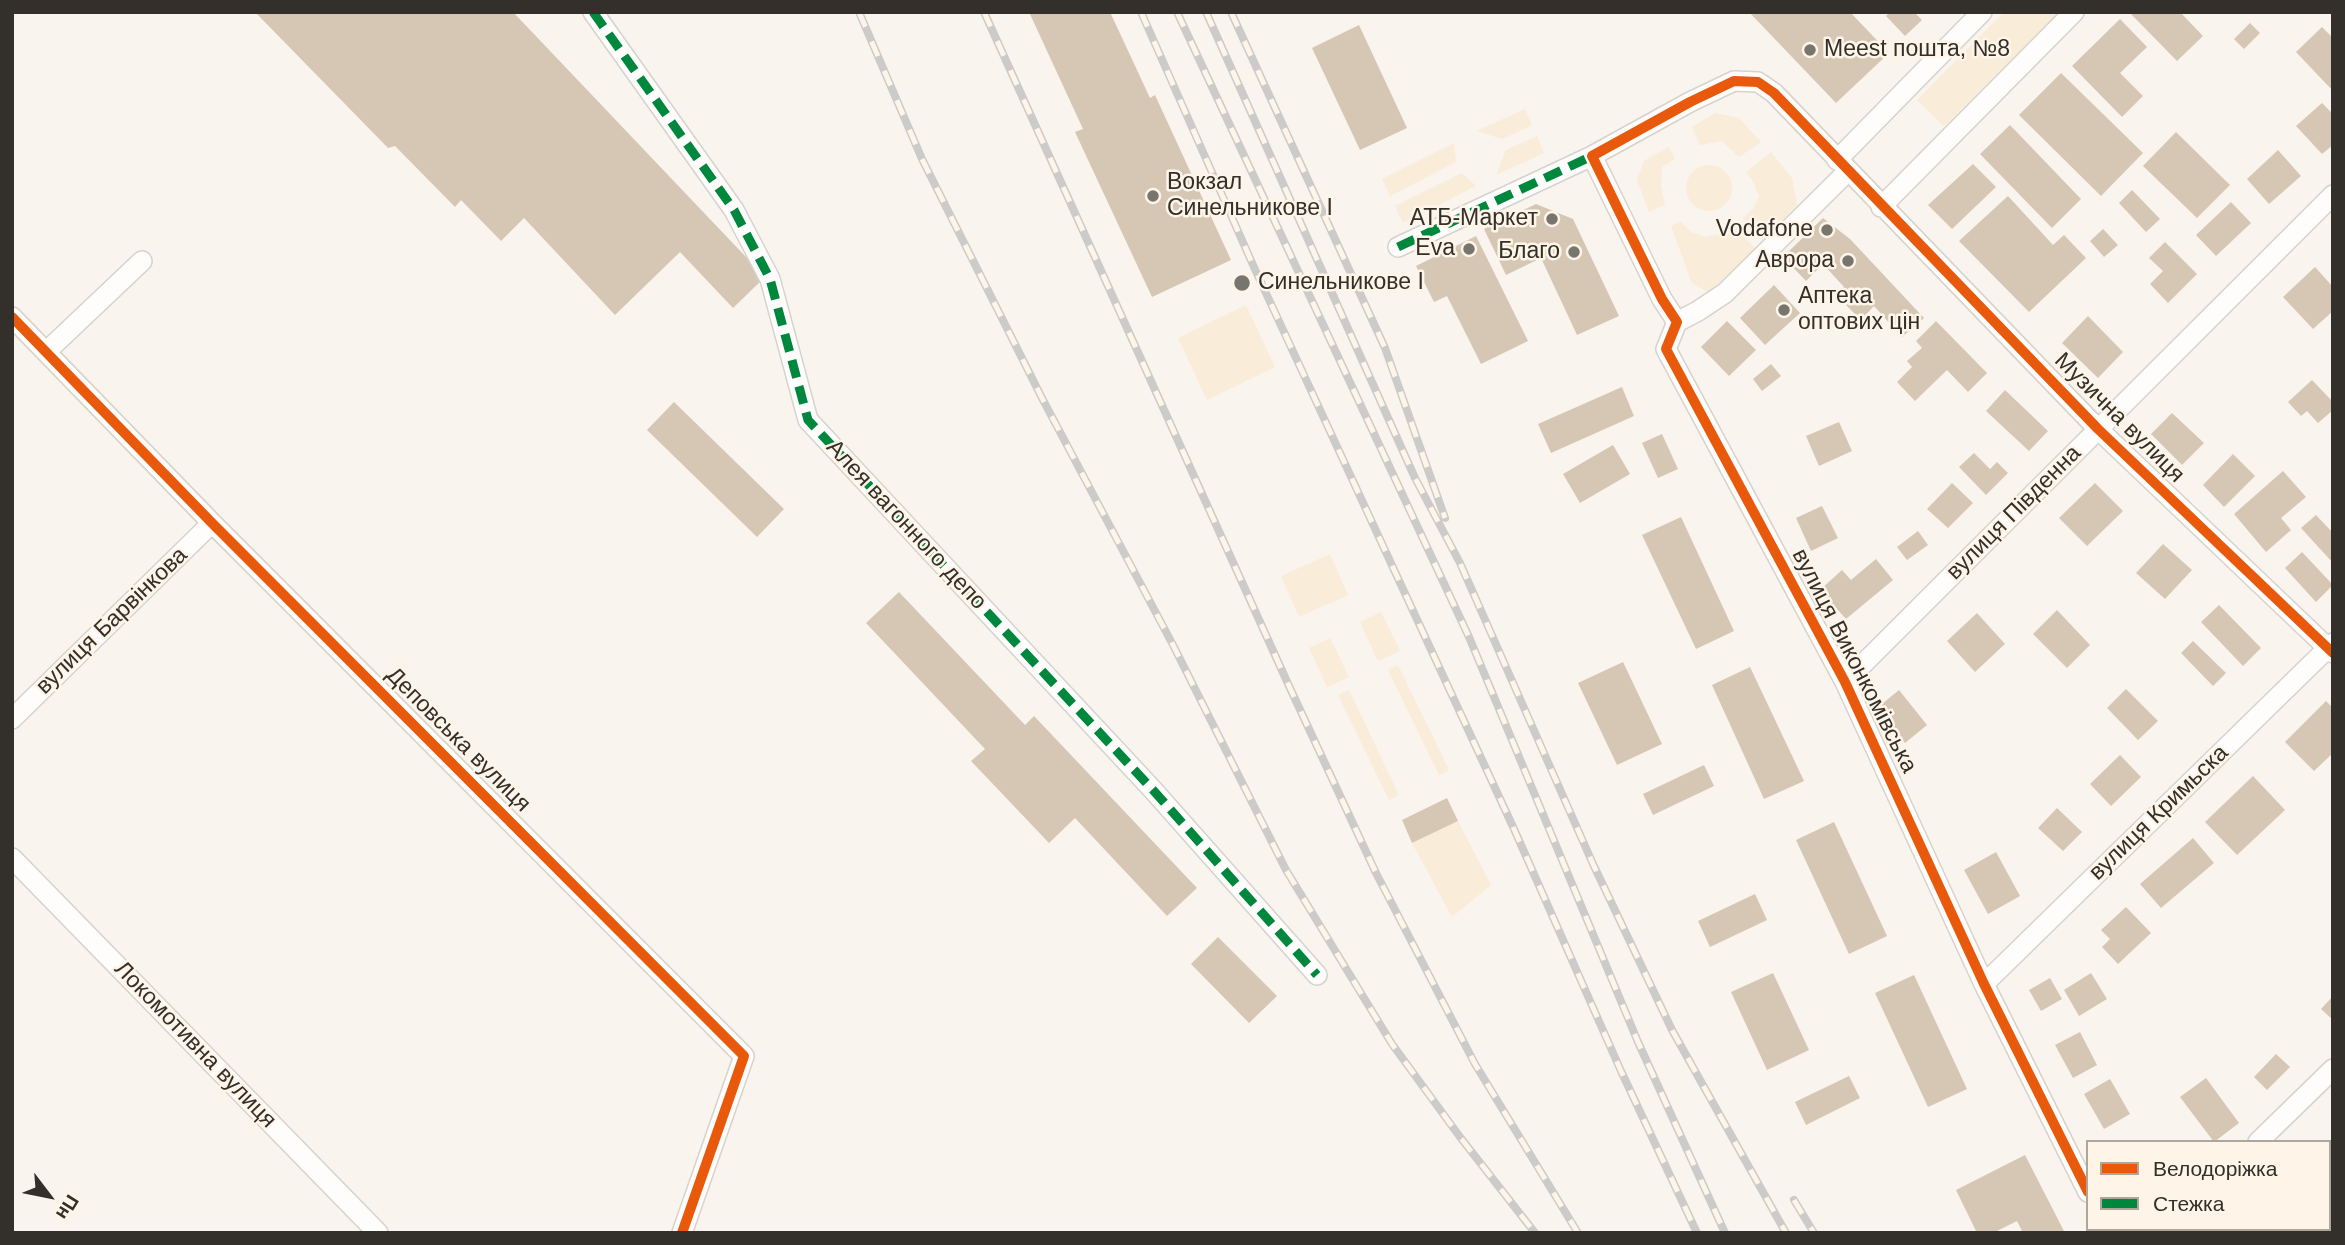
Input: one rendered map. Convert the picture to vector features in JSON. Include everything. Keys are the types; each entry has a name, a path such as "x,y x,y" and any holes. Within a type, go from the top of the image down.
{"street":[{"name":"Алея вагонного депо","path":"593,12 734,210 770,279 808,420 1153,790 1317,975"},
{"path":"1592,156 1662,299 1677,322 1725,293 1982,12"},
{"path":"1881,207 2074,12"},
{"name":"Музична вулиця","path":"1398,247 1592,156 1734,81 1758,82 1774,93 1881,207 2098,429 2331,648"},
{"name":"вулиця Південна","path":"1845,682 2333,195"},
{"path":"47,351 142,261"},
{"name":"Деповська вулиця","path":"12,317 212,523 744,1056 682,1233"},
{"name":"вулиця Виконкомівська","path":"1677,322 1665,349 1845,682 1984,984 2086,1188"},
{"name":"вулиця Барвінкова","path":"12,719 212,523"},
{"name":"вулиця Кримьска","path":"1984,984 2331,648"},
{"name":"Локомотивна вулиця","path":"12,858 378,1233"},
{"path":"2260,1140 2333,1069"}],"shaded area":[{"path":"2004,12 2059,12 1944,126 1917,100"},
{"path":"1525,109 1532,125 1502,139 1477,131"},
{"path":"1715,113 1739,118 1761,142 1739,157 1722,141 1700,145 1692,127"},
{"path":"1537,136 1544,153 1496,175 1506,150"},
{"path":"1454,143 1456,162 1390,196 1382,179"},
{"path":"1669,147 1675,159 1662,167 1661,186 1665,205 1649,212 1637,180 1644,161"},
{"path":"1771,152 1792,178 1797,205 1766,237 1743,218 1753,209 1759,197 1746,172"},
{"path":"1709,165 1725,172 1732,188 1725,204 1709,211 1693,204 1686,188 1693,172"},
{"path":"1462,173 1476,186 1403,223 1395,206"},
{"path":"1681,222 1691,232 1705,237 1734,227 1757,250 1708,292 1692,283 1671,226"},
{"path":"1246,305 1275,367 1207,400 1178,338"},
{"path":"1330,554 1348,595 1299,617 1281,576"},
{"path":"1381,612 1400,651 1378,661 1360,622"},
{"path":"1330,638 1349,677 1327,687 1309,648"},
{"path":"1398,665 1449,770 1439,775 1388,670"},
{"path":"1349,690 1399,795 1389,800 1338,695"},
{"path":"1458,821 1491,885 1452,917 1412,843"}],"building":[{"path":"255,12 513,12 765,277 733,308 680,252 615,315 524,218 501,241 461,200 455,207 395,146 388,148"},
{"name":"Вокзал Синельникове І","path":"1029,12 1110,12 1150,98 1155,95 1231,260 1152,297 1075,132 1083,129"},
{"path":"1749,12 1850,12 1889,53 1836,103"},
{"path":"1890,12 1914,12 1922,20 1905,36 1886,16"},
{"path":"2129,12 2180,12 2203,36 2177,61"},
{"path":"2120,19 2147,47 2120,73 2143,96 2122,117 2072,66"},
{"path":"2250,23 2260,33 2244,49 2234,39"},
{"path":"1359,25 1407,128 1360,150 1312,48"},
{"path":"2322,27 2333,38 2333,91 2296,52"},
{"path":"2061,73 2143,153 2101,196 2019,115"},
{"path":"2322,103 2333,114 2333,145 2322,154 2296,126"},
{"path":"2010,125 2081,199 2052,228 1980,154"},
{"path":"2176,132 2230,185 2197,218 2143,166"},
{"path":"2278,150 2301,176 2269,204 2247,179"},
{"path":"1973,164 1996,187 1952,229 1928,205"},
{"path":"2132,190 2160,219 2146,232 2119,203"},
{"path":"2008,196 2053,245 2064,235 2086,258 2029,312 1959,241"},
{"path":"2231,202 2251,223 2216,256 2196,235"},
{"path":"1536,204 1573,219 1619,316 1577,335 1541,258 1506,275 1484,229"},
{"path":"1823,218 1850,239 1924,318 1902,337 1874,306 1861,320 1836,295 1844,287 1823,264 1806,281 1783,257"},
{"path":"2103,229 2118,245 2104,257 2090,241"},
{"path":"1476,236 1528,341 1481,364 1447,296 1434,302 1416,266"},
{"path":"2165,242 2197,274 2168,303 2150,284 2163,271 2149,258"},
{"path":"2315,267 2333,287 2333,311 2313,329 2283,297"},
{"path":"1774,285 1800,313 1765,345 1740,318"},
{"path":"2088,316 2123,352 2098,378 2062,343"},
{"path":"1727,321 1756,350 1729,376 1701,347"},
{"path":"1936,321 1987,373 1968,392 1947,370 1915,401 1897,382 1912,367 1907,361 1922,348 1916,341"},
{"path":"1771,364 1781,376 1762,391 1753,379"},
{"path":"2312,380 2333,402 2333,410 2318,423 2307,411 2301,416 2288,402"},
{"path":"1622,387 1634,416 1551,453 1538,424"},
{"path":"2005,390 2048,431 2029,451 1986,411"},
{"path":"674,402 784,509 757,537 647,430"},
{"path":"2172,413 2204,443 2182,465 2151,434"},
{"path":"1839,422 1852,451 1819,466 1806,436"},
{"path":"1662,434 1678,469 1658,478 1642,443"},
{"path":"1613,445 1630,474 1580,503 1563,474"},
{"path":"1974,453 1990,469 1997,462 2008,473 1986,495 1959,467"},
{"path":"2233,454 2255,476 2224,507 2203,485"},
{"path":"2283,471 2306,497 2281,518 2291,530 2266,552 2234,514"},
{"path":"1952,483 1973,503 1948,528 1927,509"},
{"path":"2095,483 2123,511 2087,546 2059,518"},
{"path":"1822,506 1838,538 1811,551 1796,518"},
{"path":"2316,515 2333,533 2333,563 2301,528"},
{"path":"1681,517 1734,631 1696,649 1642,535"},
{"path":"1918,531 1928,545 1907,560 1897,547"},
{"path":"2163,544 2192,570 2165,599 2136,573"},
{"path":"2302,552 2333,585 2316,602 2285,568"},
{"path":"1876,559 1893,580 1846,619 1820,590 1842,570 1851,580"},
{"path":"899,592 1025,725 1034,716 1197,888 1167,916 1075,818 1049,843 971,761 985,749 866,623"},
{"path":"2219,605 2261,648 2243,666 2201,622"},
{"path":"2057,610 2090,645 2067,668 2033,634"},
{"path":"1977,613 2005,644 1975,672 1947,641"},
{"path":"2193,641 2226,673 2213,686 2181,653"},
{"path":"1623,662 1662,744 1617,765 1578,683"},
{"path":"1750,667 1804,781 1764,799 1712,685"},
{"path":"2126,689 2158,721 2138,740 2107,708"},
{"path":"1899,690 1927,725 1905,743 1877,708"},
{"path":"2326,701 2333,708 2333,753 2314,771 2285,742"},
{"path":"2120,755 2141,777 2111,806 2090,784"},
{"path":"1704,765 1714,786 1653,815 1643,794"},
{"path":"2253,776 2285,810 2237,855 2205,822"},
{"path":"1447,798 1458,821 1412,843 1402,820"},
{"path":"2057,808 2082,832 2063,851 2038,828"},
{"path":"1834,822 1887,936 1849,954 1796,840"},
{"path":"2193,838 2214,863 2161,908 2140,884"},
{"path":"1996,852 2020,896 1988,914 1964,870"},
{"path":"1755,894 1767,920 1710,947 1698,921"},
{"path":"2126,907 2151,933 2118,964 2102,947 2110,939 2101,930"},
{"path":"1218,937 1277,996 1249,1023 1191,964"},
{"path":"1773,973 1809,1050 1767,1070 1731,992"},
{"path":"2091,973 2107,999 2079,1016 2064,990"},
{"path":"1914,975 1967,1089 1928,1107 1875,993"},
{"path":"2050,978 2062,999 2041,1011 2029,990"},
{"path":"2333,996 2333,1020 2321,1009"},
{"path":"2080,1032 2097,1065 2073,1078 2055,1045"},
{"path":"2276,1054 2290,1067 2267,1090 2254,1077"},
{"path":"1849,1076 1860,1098 1806,1125 1795,1102"},
{"path":"2206,1078 2239,1123 2217,1140 2212,1140 2180,1097"},
{"path":"2110,1079 2130,1114 2104,1129 2084,1094"},
{"path":"2025,1155 2065,1233 2023,1233 2017,1221 1993,1233 1977,1233 1956,1190"}],"railway":[{"path":"859,12 922,159 1043,400 1173,645 1286,870 1392,1044 1535,1233"},
{"path":"984,12 1376,873 1475,1064 1578,1233"},
{"path":"1141,12 1253,265 1697,1233"},
{"path":"1177,12 1469,637 1638,1042 1725,1233"},
{"path":"1206,12 1415,478 1460,563 1593,864 1672,1030 1786,1233"},
{"path":"1231,12 1385,348 1445,518"},
{"path":"1794,1200 1814,1233"}],"marked path":[{"path":"593,12 734,210 770,279 808,420 1153,790 1317,975"},
{"path":"1398,247 1592,156"}],"cycle path":[{"path":"2086,1188 1984,984 1845,682 1666,349 1677,322 1662,299 1592,156 1734,81 1758,82 1774,93 2098,429 2333,653"},
{"path":"12,317 212,523 744,1056 682,1233"}],"place":[{"name":"Meest пошта, №8","path":"1810,50"},
{"name":"Вокзал Синельникове І","path":"1153,196"},
{"name":"АТБ-Маркет","path":"1552,219"},
{"name":"Vodafone","path":"1827,230"},
{"name":"Eva","path":"1469,249"},
{"name":"Благо","path":"1574,252"},
{"name":"Аврора","path":"1848,261"},
{"name":"Синельникове І","path":"1242,283"},
{"name":"Аптека оптових цін","path":"1784,310"}]}
